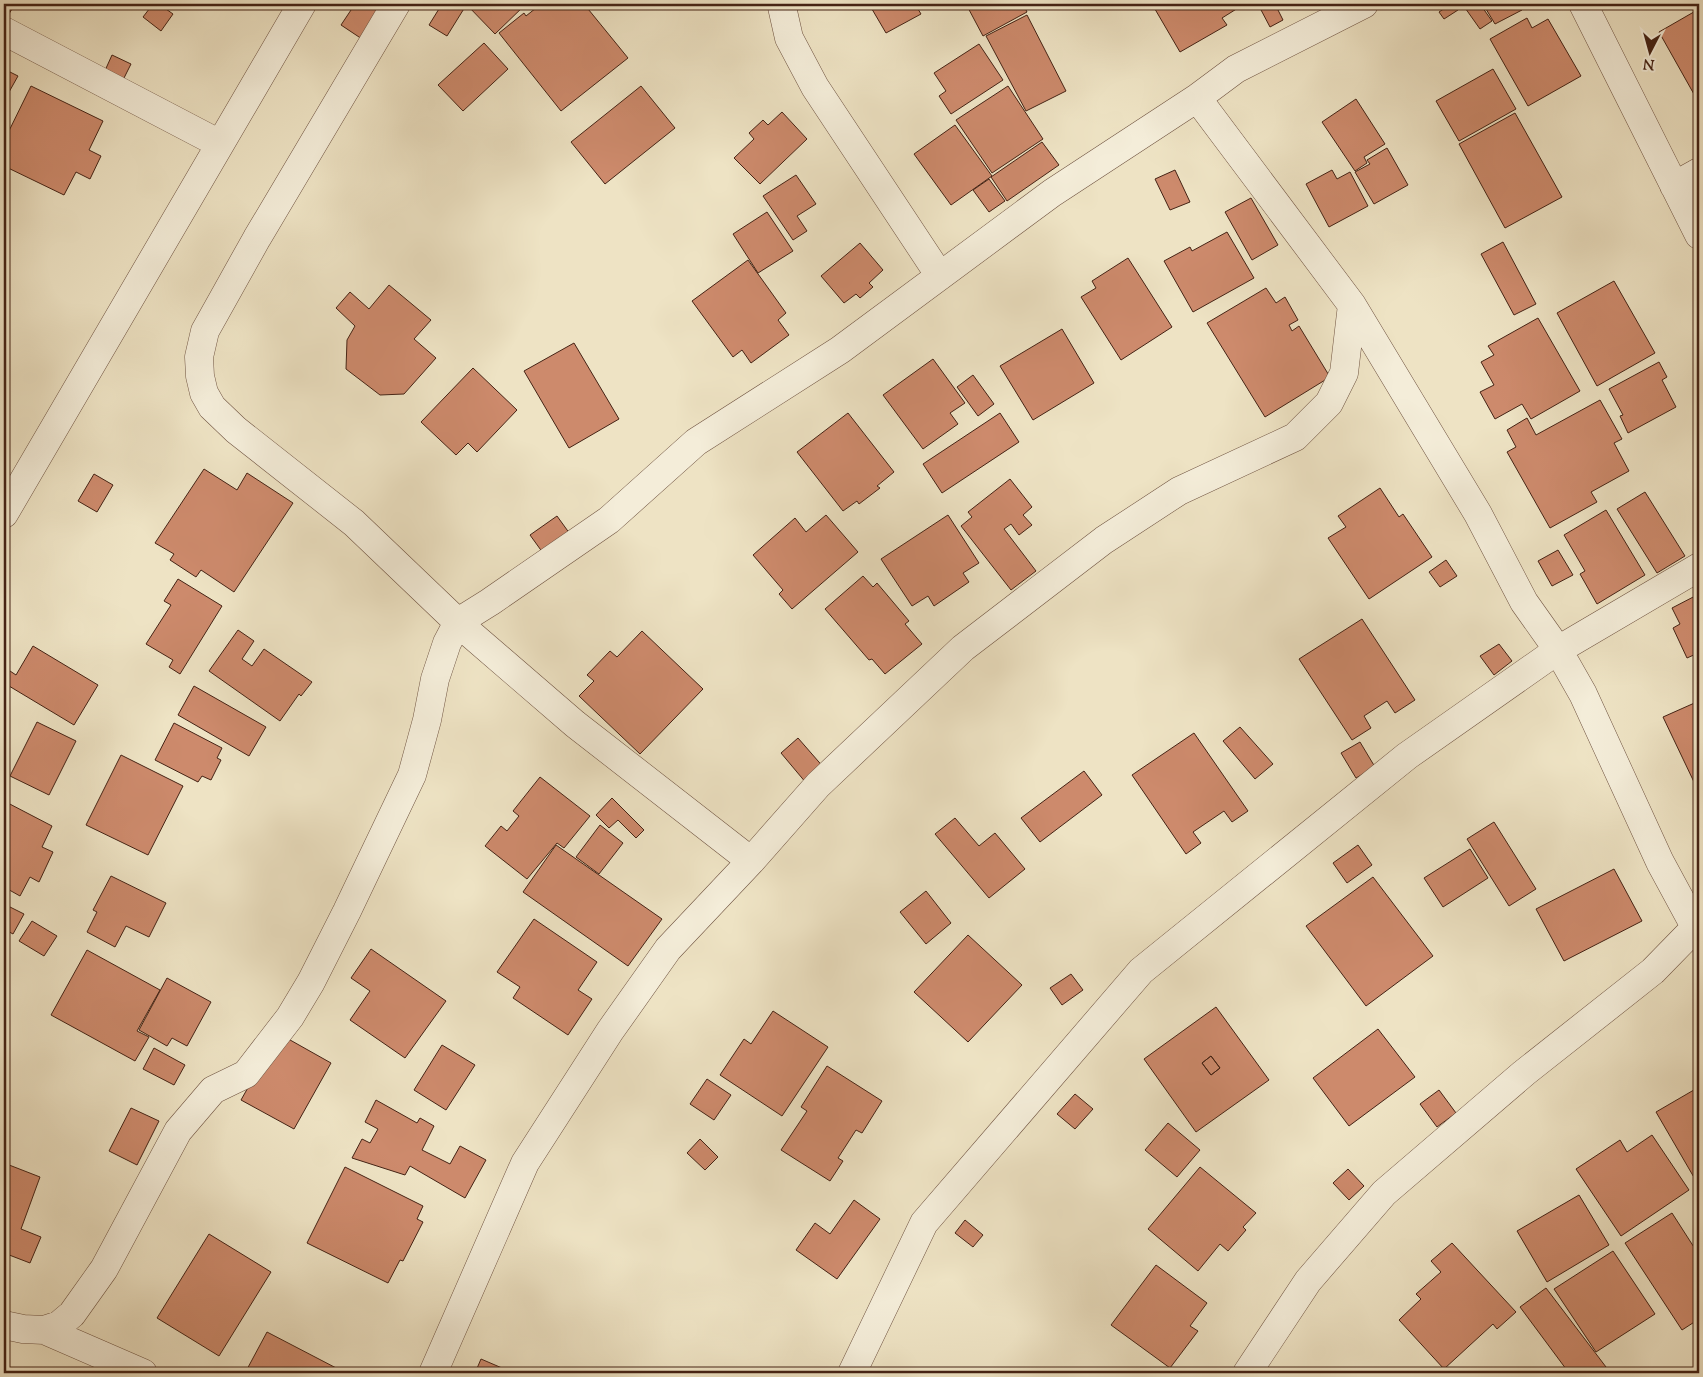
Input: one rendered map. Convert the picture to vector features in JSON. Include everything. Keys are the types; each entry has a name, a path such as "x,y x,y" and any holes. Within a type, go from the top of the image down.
{"street":[{"path":"4,514 302,4"},
{"path":"396,4 216,309 205,331 199,357 200,376 204,393 212,407 230,424 354,523 458,622 574,724 751,861"},
{"path":"783,4 782,7 789,38 815,87 940,276"},
{"path":"44,1330 59,1325 72,1314 104,1269 178,1131 213,1090 246,1074 290,1017 311,982 412,775 427,720 435,679 447,643 458,622 609,520 696,442 840,350 1052,193 1197,98 1236,69 1364,4"},
{"path":"1582,4 1699,235"},
{"path":"4,31 220,144"},
{"path":"1197,98 1352,305 1478,514 1524,602 1558,650 1584,694 1660,862 1697,931 1653,971 1524,1073 1384,1193 1308,1281 1247,1373"},
{"path":"1674,186 1699,172"},
{"path":"433,1373 525,1163 610,1031 668,949 751,861 818,785 963,648 1104,540 1179,491 1295,437 1329,403 1344,373 1352,305"},
{"path":"852,1373 924,1223 1140,971 1407,756 1558,650 1699,567"},
{"path":"4,1326 44,1330 143,1373"}],"building":[{"path":"4,4 15,4 4,22"},
{"path":"153,4 159,4 173,14 161,31 143,17"},
{"path":"355,4 385,4 362,39 341,25"},
{"path":"442,4 459,4 465,7 447,36 429,25"},
{"path":"466,4 526,4 495,34"},
{"path":"541,4 548,4 552,9 559,4 584,4 628,58 561,111 499,33 524,13 526,16"},
{"path":"869,4 915,4 921,14 886,33"},
{"path":"966,4 1023,4 1027,12 983,36"},
{"path":"1152,4 1235,4 1238,8 1222,18 1227,25 1180,52"},
{"path":"1268,4 1275,4 1283,20 1270,27 1260,8"},
{"path":"1454,4 1458,10 1444,19 1439,12"},
{"path":"1480,4 1492,21 1480,29 1463,5"},
{"path":"1483,4 1518,4 1522,10 1495,24"},
{"path":"1699,9 1699,94 1695,96 1659,32"},
{"path":"1027,15 1066,91 1026,111 986,36"},
{"path":"1527,18 1532,28 1548,19 1581,76 1528,106 1490,39"},
{"path":"484,43 508,69 463,111 438,85"},
{"path":"979,44 1003,80 951,114 939,96 946,91 934,73"},
{"path":"112,55 131,64 121,84 103,75"},
{"path":"4,69 18,76 4,101"},
{"path":"1493,69 1516,109 1459,141 1436,101"},
{"path":"31,86 103,121 89,150 101,156 90,179 76,172 64,195 4,166 4,141"},
{"path":"641,86 675,128 605,184 571,142"},
{"path":"1008,86 1043,139 992,173 956,120"},
{"path":"1356,99 1385,144 1364,157 1367,163 1355,171 1322,122"},
{"path":"782,112 807,139 760,184 734,158 754,139 749,133 763,120 768,125"},
{"path":"1515,113 1562,197 1505,228 1459,144"},
{"path":"955,125 992,176 951,205 914,154"},
{"path":"1042,142 1059,165 1007,201 991,177"},
{"path":"1387,148 1408,185 1374,204 1355,172 1370,164 1367,160"},
{"path":"1175,170 1190,202 1170,210 1155,179"},
{"path":"1332,170 1337,179 1350,172 1368,206 1329,227 1306,184"},
{"path":"796,175 816,204 797,216 807,231 793,240 763,196"},
{"path":"989,179 1005,201 989,212 973,190"},
{"path":"1251,198 1278,245 1252,260 1225,212"},
{"path":"767,212 793,251 758,273 733,234"},
{"path":"1227,232 1254,278 1193,312 1164,261 1190,247 1192,251"},
{"path":"1503,242 1536,304 1514,315 1481,254"},
{"path":"860,243 883,270 869,283 873,287 860,298 856,294 844,303 821,276"},
{"path":"1128,258 1172,327 1121,360 1081,297 1096,288 1092,281"},
{"path":"748,260 786,313 778,320 789,335 751,363 742,350 733,357 692,301"},
{"path":"1614,281 1655,353 1597,386 1557,313"},
{"path":"389,285 431,320 414,339 436,358 404,394 380,395 346,369 347,340 355,326 336,308 350,292 369,309"},
{"path":"1266,288 1276,303 1285,297 1298,320 1289,325 1292,331 1299,326 1330,377 1265,417 1207,323"},
{"path":"1538,318 1580,391 1531,419 1522,404 1495,419 1480,392 1494,385 1481,362 1494,355 1488,346"},
{"path":"1062,329 1094,383 1033,420 1000,366"},
{"path":"574,343 619,419 569,448 524,371"},
{"path":"933,359 965,403 950,413 958,424 923,449 883,395"},
{"path":"1659,362 1667,377 1662,380 1676,407 1628,433 1620,416 1623,415 1609,389"},
{"path":"473,368 517,410 477,452 468,443 456,455 421,422"},
{"path":"973,375 994,404 978,416 957,387"},
{"path":"1600,400 1622,439 1614,443 1629,471 1591,492 1597,502 1550,528 1507,452 1516,447 1507,430 1527,418 1536,435"},
{"path":"848,413 894,472 877,486 880,488 859,504 857,501 843,511 797,452"},
{"path":"1000,413 1019,442 942,493 923,464"},
{"path":"204,469 237,490 247,473 293,503 234,592 201,570 196,577 170,560 174,554 155,543"},
{"path":"94,474 113,485 97,512 78,501"},
{"path":"1010,479 1032,507 1023,515 1032,525 1019,535 1011,524 1004,529 1036,571 1011,590 961,526 972,517 968,512"},
{"path":"1380,488 1399,517 1403,514 1432,557 1369,599 1328,538 1346,527 1338,516"},
{"path":"1645,492 1685,556 1657,573 1617,509"},
{"path":"1606,510 1645,575 1597,604 1580,574 1585,571 1564,535"},
{"path":"826,515 858,552 792,609 779,594 783,590 753,555 795,518 806,532"},
{"path":"948,515 979,563 963,573 969,582 934,606 928,596 912,606 881,559"},
{"path":"557,516 570,534 543,553 530,535"},
{"path":"1558,550 1573,575 1552,586 1538,561"},
{"path":"1446,560 1457,576 1440,587 1429,572"},
{"path":"863,576 873,587 877,583 909,621 905,624 922,644 885,674 872,659 869,660 825,609"},
{"path":"178,579 222,606 180,674 169,667 173,660 146,644 171,605 164,601"},
{"path":"1699,594 1699,662 1696,654 1687,658 1673,628 1680,624 1672,608"},
{"path":"1362,619 1415,700 1395,713 1387,701 1364,716 1371,728 1352,740 1299,659"},
{"path":"238,630 254,641 242,659 252,666 264,649 312,682 301,696 299,694 280,721 209,671"},
{"path":"642,631 703,689 640,754 579,696 594,681 587,675 610,651 617,657"},
{"path":"1499,644 1512,661 1494,675 1480,656"},
{"path":"33,646 98,685 74,725 4,683 4,667 16,675"},
{"path":"194,686 266,727 249,756 178,715"},
{"path":"1699,701 1699,780 1694,782 1663,717"},
{"path":"37,722 76,741 49,795 10,776"},
{"path":"174,723 222,748 217,758 221,760 211,780 202,776 198,782 155,760"},
{"path":"1240,727 1273,764 1255,779 1223,741"},
{"path":"1194,733 1248,811 1232,822 1224,811 1193,832 1201,843 1186,854 1132,775"},
{"path":"798,738 825,769 807,784 781,753"},
{"path":"1360,742 1375,767 1356,778 1341,753"},
{"path":"121,755 183,786 148,855 86,825"},
{"path":"1084,771 1102,795 1040,842 1021,818"},
{"path":"540,777 590,816 564,848 557,843 527,879 485,846 501,826 507,831 519,816 513,811"},
{"path":"612,798 644,830 636,838 618,820 609,828 596,815"},
{"path":"4,801 52,826 42,847 53,852 39,882 30,877 20,896 4,887"},
{"path":"955,818 979,846 995,833 1025,869 989,898 935,834"},
{"path":"1494,822 1536,889 1509,906 1467,839"},
{"path":"600,825 623,843 599,874 576,857"},
{"path":"556,845 662,919 628,966 523,892"},
{"path":"1358,845 1372,865 1347,883 1333,863"},
{"path":"1470,849 1488,878 1443,907 1424,878"},
{"path":"1614,869 1642,921 1564,961 1536,909"},
{"path":"111,876 166,903 149,937 126,926 115,947 87,932 97,912 93,910"},
{"path":"1373,877 1433,956 1366,1006 1306,926"},
{"path":"926,891 951,923 926,944 900,912"},
{"path":"4,904 24,914 13,934 4,929"},
{"path":"534,919 597,962 578,990 592,999 568,1035 513,998 520,987 497,972"},
{"path":"32,921 57,936 44,956 19,941"},
{"path":"968,935 1022,985 968,1042 914,992"},
{"path":"371,949 446,1001 405,1058 350,1020 370,991 351,978"},
{"path":"87,950 160,990 137,1031 149,1037 135,1061 51,1015"},
{"path":"1071,974 1083,990 1062,1005 1050,988"},
{"path":"167,978 211,1002 187,1046 172,1038 167,1046 139,1030"},
{"path":"1216,1007 1269,1080 1196,1132 1144,1059","holes":["1211,1056 1220,1068 1211,1075 1202,1063"]},
{"path":"773,1011 828,1047 782,1116 720,1075 744,1039 751,1044"},
{"path":"1378,1029 1415,1077 1349,1126 1313,1078"},
{"path":"283,1036 331,1063 294,1129 241,1100 263,1061"},
{"path":"442,1045 475,1065 446,1110 414,1090"},
{"path":"154,1048 185,1065 174,1085 143,1069"},
{"path":"1211,1056 1220,1068 1211,1075 1202,1063"},
{"path":"827,1066 882,1101 862,1133 856,1130 838,1158 843,1161 830,1181 781,1150 807,1111 801,1107"},
{"path":"707,1079 731,1095 714,1120 690,1104"},
{"path":"1699,1087 1699,1186 1656,1112"},
{"path":"1439,1090 1456,1113 1437,1127 1420,1104"},
{"path":"1075,1094 1093,1109 1075,1129 1057,1114"},
{"path":"376,1100 417,1123 420,1118 434,1126 422,1150 450,1164 460,1146 486,1160 465,1198 410,1166 405,1175 352,1158 362,1139 370,1143 378,1129 365,1122"},
{"path":"131,1108 159,1121 137,1165 109,1151"},
{"path":"1168,1123 1200,1150 1177,1177 1145,1150"},
{"path":"1652,1135 1689,1190 1621,1236 1576,1169 1620,1140 1627,1152"},
{"path":"700,1139 718,1157 705,1170 687,1153"},
{"path":"4,1163 40,1177 21,1229 41,1237 30,1263 4,1253"},
{"path":"345,1167 423,1206 417,1219 423,1222 403,1261 400,1260 388,1283 307,1243"},
{"path":"1200,1167 1256,1213 1243,1227 1246,1230 1228,1251 1220,1244 1198,1271 1148,1229"},
{"path":"1348,1169 1364,1186 1349,1200 1333,1183"},
{"path":"1579,1195 1609,1245 1547,1282 1517,1231"},
{"path":"854,1200 880,1219 837,1279 796,1250 815,1223 830,1234"},
{"path":"1672,1213 1699,1255 1699,1319 1682,1330 1625,1243"},
{"path":"965,1220 983,1235 973,1247 955,1233"},
{"path":"209,1234 271,1272 219,1356 157,1318"},
{"path":"1452,1243 1516,1312 1497,1329 1493,1324 1444,1369 1399,1320 1421,1299 1416,1294 1441,1272 1431,1261"},
{"path":"1613,1251 1655,1314 1596,1352 1554,1289"},
{"path":"1156,1265 1207,1303 1190,1326 1198,1331 1170,1368 1111,1325"},
{"path":"1546,1288 1606,1367 1598,1373 1569,1373 1520,1307"},
{"path":"267,1332 340,1370 338,1373 245,1373"},
{"path":"481,1359 509,1371 508,1373 475,1373"}]}
